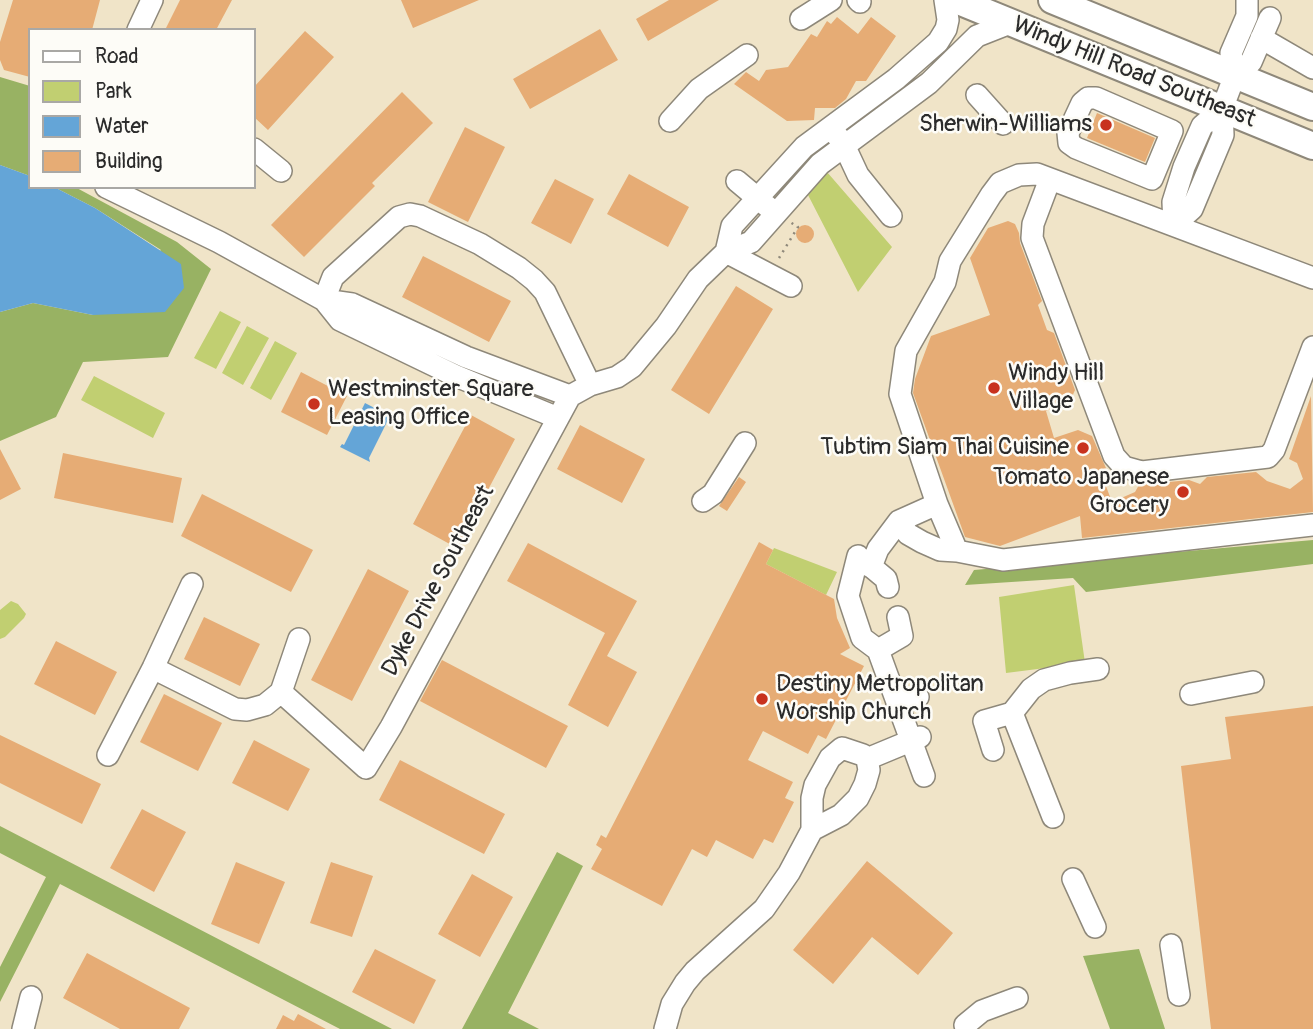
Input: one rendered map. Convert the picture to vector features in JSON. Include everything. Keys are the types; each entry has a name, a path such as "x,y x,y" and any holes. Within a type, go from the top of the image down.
{"main road":[{"name":"Windy Hill Road Southeast","path":"956,0 1313,146"},
{"name":"Windy Hill Road Southeast","path":"1052,0 1313,107"}],"street":[{"path":"139,28 152,0"},
{"path":"801,19 831,0"},
{"path":"726,252 732,226 804,147 946,29 948,12 945,0"},
{"path":"1174,225 1192,209 1223,135 1222,109 1235,75 1231,53 1263,15 1313,68"},
{"path":"110,189 219,242 324,300 352,304 466,357 570,396 590,385 617,377 632,367 666,327 698,279 726,252 751,242 820,164 929,83 977,36 1010,23"},
{"path":"670,121 698,89 747,55"},
{"path":"977,95 1003,124"},
{"path":"1088,98 1096,98 1172,131 1161,158 1152,179 1076,148 1069,143 1068,134 1082,103 1088,98"},
{"path":"1174,225 1173,202 1184,167 1202,126 1222,109"},
{"path":"830,126 844,145 858,175 869,178 891,216"},
{"path":"256,151 281,171"},
{"path":"1161,158 1184,167"},
{"path":"957,551 937,504 900,394 906,351 945,282 950,261 1000,183 1031,173 1313,278"},
{"path":"1050,179 1033,224 1032,239 1114,456 1124,467 1142,472 1268,457 1274,450 1313,347"},
{"path":"737,181 775,214"},
{"path":"324,300 333,276 399,217 410,214 420,216 480,244 534,280 545,292 590,385"},
{"path":"726,252 791,286"},
{"path":"324,300 340,320 456,376 558,418"},
{"name":"Dyke Drive Southeast","path":"281,692 366,768 391,727 570,396"},
{"path":"703,501 713,494 745,443"},
{"path":"858,558 878,549 899,521 937,504"},
{"path":"899,521 908,534 940,550 1003,560 1313,525"},
{"path":"858,558 886,579 888,587"},
{"path":"858,558 848,596 862,638 878,650 897,704 915,739 924,775"},
{"path":"108,755 192,584"},
{"path":"878,650 902,636 898,617"},
{"path":"153,668 235,709 247,710 265,705 281,692 299,639"},
{"path":"993,750 984,721 1012,713 1031,689 1044,680 1098,669"},
{"path":"1191,694 1253,682"},
{"path":"897,704 918,696"},
{"path":"1012,713 1053,817"},
{"path":"665,1029 672,1004 685,983 764,909 789,873 812,830 812,798 833,754 842,748 867,758 915,739"},
{"path":"812,830 841,815 854,804 869,770 867,758"},
{"path":"1073,879 1095,926"},
{"path":"1171,946 1179,995"},
{"path":"23,1029 31,997"},
{"path":"965,1025 982,1011 1017,998"}],"path":[{"path":"782,253 790,240"}],"green space":[{"path":"0,77 28,85 28,175 0,165"},
{"path":"827,172 892,247 858,292 808,195"},
{"path":"58,189 79,189 177,242 211,269 168,357 83,362 56,417 0,441 0,312 33,303 93,315 161,250 95,208"},
{"path":"220,311 241,322 216,369 194,358"},
{"path":"247,326 269,338 243,385 222,373"},
{"path":"275,341 297,353 271,400 250,388"},
{"path":"94,376 165,413 153,438 81,400"},
{"path":"1313,540 1313,564 1086,592 1073,578 965,585 974,570"},
{"path":"774,548 837,572 826,595 766,564"},
{"path":"1074,585 1085,663 1006,673 999,597"},
{"path":"11,601 18,604 26,614 0,639 0,610"},
{"path":"0,826 392,1029 340,1029 60,884 0,1002 0,967 46,877 0,853"},
{"path":"557,852 583,866 508,1013 539,1029 462,1029"},
{"path":"1139,949 1165,1029 1110,1029 1083,956"}],"water":[{"path":"0,165 28,175 28,189 58,189 95,208 181,264 184,288 165,312 93,315 33,303 0,312"},
{"path":"365,403 390,416 369,458 370,462 340,447 344,445"}],"building":[{"path":"13,0 100,0 93,28 28,28 28,76 4,70 0,60 0,42"},
{"path":"180,0 232,0 217,28 166,28"},
{"path":"401,0 479,0 413,28"},
{"path":"669,0 719,0 648,41 636,19"},
{"path":"837,17 858,34 871,17 896,36 866,81 856,81 846,99 835,108 815,108 814,120 787,121 734,84 746,72 759,81 766,70 788,67 811,34 817,37 827,21 831,24"},
{"path":"600,29 618,60 530,109 513,79"},
{"path":"305,31 334,57 268,130 256,119 256,85"},
{"path":"402,92 433,123 372,183 375,186 304,257 271,225"},
{"path":"1097,113 1155,138 1145,162 1087,138"},
{"path":"465,127 505,147 468,222 428,202"},
{"path":"629,174 689,207 668,247 607,214"},
{"path":"555,179 594,199 571,244 531,223"},
{"name":"Windy Hill Village","path":"1008,221 1015,224 1019,233 1020,243 1042,301 1038,305 1047,330 1054,333 1075,390 1071,399 1046,411 1054,438 1078,430 1092,436 1109,475 1104,481 1112,502 1135,492 1139,485 1189,480 1200,484 1207,477 1256,472 1267,481 1290,489 1303,479 1297,463 1289,459 1311,396 1313,512 1082,538 1080,516 1000,546 965,537 913,393 915,379 931,336 990,315 970,258 988,228"},
{"path":"805,225 811,228 814,234 811,240 805,243 799,240 796,234 799,228"},
{"path":"423,256 511,301 489,342 402,297"},
{"path":"736,286 773,309 709,414 671,390"},
{"name":"Westminster Square Leasing Office","path":"301,372 347,396 327,435 281,412"},
{"path":"471,415 515,439 457,548 413,524"},
{"path":"580,425 645,459 622,503 557,469"},
{"path":"0,449 21,489 0,500"},
{"path":"63,453 182,478 173,523 54,498"},
{"path":"739,477 746,482 727,511 719,506"},
{"path":"202,494 313,550 291,592 181,536"},
{"name":"Destiny Metropolitan Worship Church","path":"759,542 773,550 766,564 834,599 837,618 850,648 840,654 864,666 826,739 818,735 808,754 763,731 748,760 793,782 785,798 794,802 773,843 764,839 753,859 716,840 707,857 692,849 662,906 591,869 602,849 596,845 601,835 606,838"},
{"path":"528,543 637,601 607,656 637,672 608,727 568,705 605,633 507,581"},
{"path":"368,569 409,591 352,701 311,680"},
{"path":"204,617 260,644 240,686 184,659"},
{"path":"56,641 117,672 95,715 34,684"},
{"path":"442,660 568,726 546,768 420,701"},
{"path":"164,694 222,723 198,771 140,742"},
{"path":"1313,706 1313,1029 1211,1029 1181,766 1231,759 1225,717"},
{"path":"0,735 101,784 82,824 0,783"},
{"path":"254,740 310,769 288,811 232,783"},
{"path":"400,760 505,814 484,854 379,800"},
{"path":"142,809 186,832 154,892 110,868"},
{"path":"867,861 953,933 918,975 872,937 833,984 793,950"},
{"path":"236,862 285,882 259,944 211,924"},
{"path":"331,862 373,876 352,937 310,923"},
{"path":"472,874 513,897 480,957 438,934"},
{"path":"375,949 436,980 414,1024 352,992"},
{"path":"87,953 190,1008 179,1029 120,1029 63,998"},
{"path":"298,1014 326,1029 276,1029 283,1015 294,1021"}],"place":[{"name":"Sherwin-Williams","path":"1106,125"},
{"name":"Windy Hill Village","path":"994,388"},
{"name":"Westminster Square Leasing Office","path":"314,404"},
{"name":"Tubtim Siam Thai Cuisine","path":"1083,448"},
{"name":"Tomato Japanese Grocery","path":"1183,492"},
{"name":"Destiny Metropolitan Worship Church","path":"762,699"}]}
